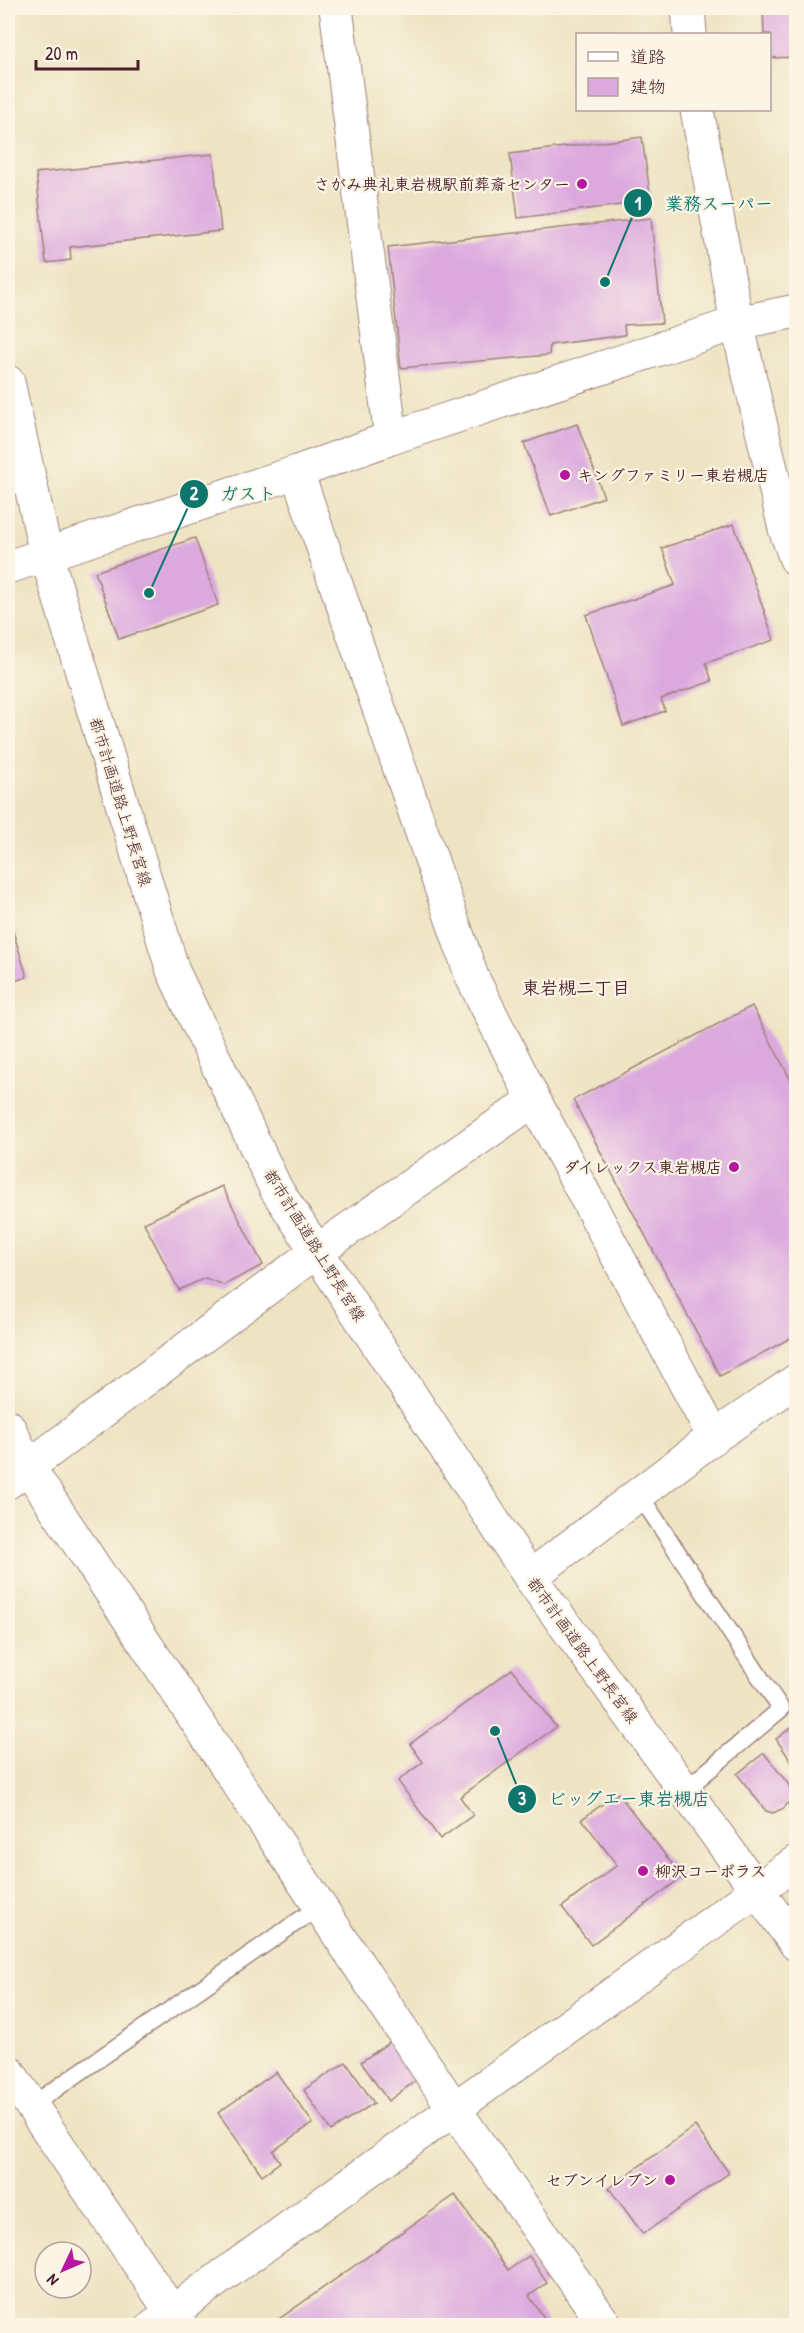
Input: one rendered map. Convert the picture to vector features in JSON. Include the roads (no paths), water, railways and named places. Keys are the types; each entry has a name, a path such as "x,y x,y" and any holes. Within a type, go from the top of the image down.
{"street":[{"path":"336,8 391,438"},
{"path":"688,8 690,33"},
{"path":"698,111 737,323 785,529 796,560"},
{"path":"8,567 737,323 796,311"},
{"name":"都市計画道路上野長宮線","path":"8,382 46,554 173,971 276,1189 530,1577 796,1944"},
{"path":"297,472 472,976 534,1100 714,1437"},
{"path":"18,1474 317,1251 534,1100"},
{"path":"530,1577 714,1437 796,1382"},
{"path":"8,1426 18,1474 320,1906 455,2110 606,2325"},
{"path":"8,2071 169,2321 796,1862"}],"lane":[{"path":"639,1494 781,1709 684,1790"},
{"path":"31,2106 320,1906"}],"place":[{"name":"さがみ典礼東岩槻駅前葬斎センター","path":"582,184"},
{"name":"業務スーパー","path":"605,282"},
{"name":"キングファミリー東岩槻店","path":"565,475"},
{"name":"ガスト","path":"149,593"},
{"name":"ダイレックス東岩槻店","path":"734,1167"},
{"name":"ビッグエー東岩槻店","path":"495,1731"},
{"name":"柳沢コーポラス","path":"643,1871"},
{"name":"セブンイレブン","path":"670,2180"}],"district":[{"name":"東岩槻二丁目","path":"576,988"}]}
